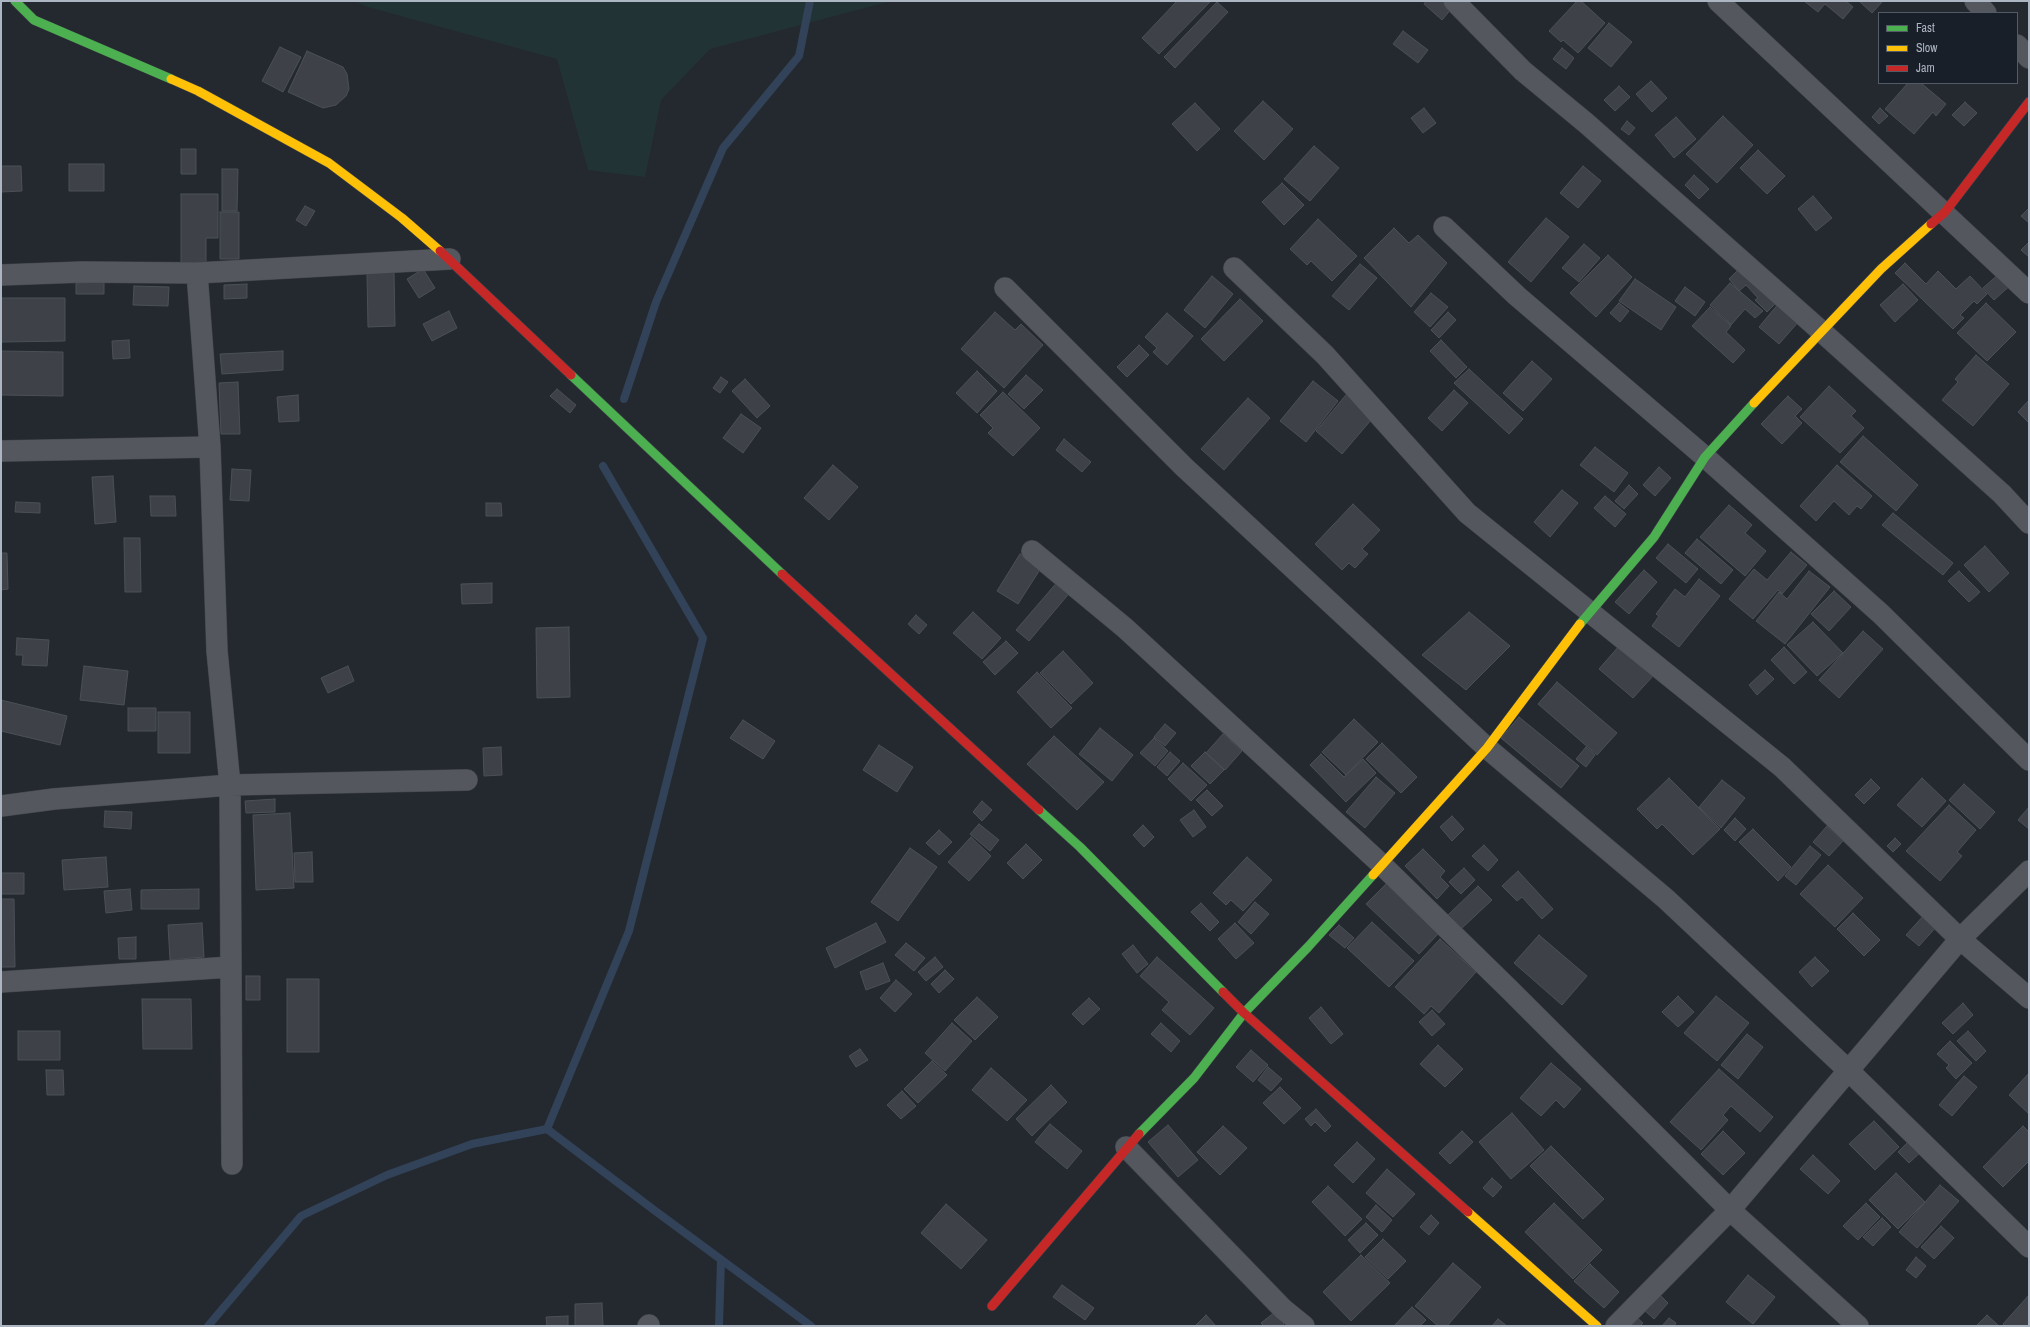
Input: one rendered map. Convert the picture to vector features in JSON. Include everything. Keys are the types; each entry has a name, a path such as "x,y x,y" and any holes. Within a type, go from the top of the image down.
{"street":[{"path":"16,1 34,20 198,91 329,163 402,218 450,259 662,462 1080,847 1244,1012 1597,1326"},
{"path":"1454,1 1523,71 1586,123 1822,331 2002,494 2029,523"},
{"path":"1718,1 1945,212 2029,293"},
{"path":"1975,1 1985,12"},
{"path":"2018,46 2029,58"},
{"path":"992,1306 1126,1147 1194,1078 1244,1012 1308,947 1381,864 1487,748 1589,612 1654,537 1705,456 1881,269 1945,212 2029,102"},
{"path":"1444,227 1516,296 1705,456 1881,614 2029,760"},
{"path":"1,275 82,272 197,273 450,259"},
{"path":"1234,268 1325,355 1467,513 1782,767 1960,939 2029,998"},
{"path":"197,273 210,447 217,651 230,785 232,1164"},
{"path":"1005,288 1184,467 1487,748 1666,899 1849,1071 2029,1247"},
{"path":"1,451 210,447"},
{"path":"1032,551 1125,628 1381,864 1516,996 1730,1210 1858,1326"},
{"path":"1,806 54,799 230,785 467,780"},
{"path":"1616,1326 1730,1210 1960,939 2029,871"},
{"path":"1,982 231,967"},
{"path":"1126,1147 1283,1309 1304,1326"}],"shaded area":[{"path":"354,1 891,1 710,49 661,100 645,177 588,170 557,59 368,7"}],"building":[{"path":"1177,1 1210,2 1159,54 1142,38"},
{"path":"1426,1 1447,1 1453,7 1442,20 1424,4"},
{"path":"1577,1 1581,1 1605,23 1578,53 1563,40 1561,42 1549,31"},
{"path":"1804,1 1846,1 1853,7 1843,19 1825,4 1818,12"},
{"path":"1859,1 1883,1 1872,13"},
{"path":"1217,2 1228,12 1175,68 1164,57"},
{"path":"1609,23 1632,42 1611,67 1588,48"},
{"path":"1403,31 1428,50 1418,63 1393,44"},
{"path":"280,47 301,57 283,92 262,81"},
{"path":"1562,48 1574,58 1566,69 1553,59"},
{"path":"307,51 343,67 347,74 349,89 346,96 336,105 323,108 288,92"},
{"path":"1651,81 1667,98 1652,112 1636,94"},
{"path":"1907,84 1922,84 1946,104 1936,116 1933,112 1914,134 1885,109"},
{"path":"1619,86 1630,97 1615,111 1604,100"},
{"path":"1263,101 1293,129 1264,160 1234,131"},
{"path":"1965,102 1977,113 1964,126 1952,115"},
{"path":"1195,103 1220,129 1197,151 1172,124"},
{"path":"1424,108 1436,123 1423,133 1411,118"},
{"path":"1880,108 1888,116 1879,124 1872,117"},
{"path":"1723,116 1753,145 1717,183 1686,154"},
{"path":"1676,117 1696,139 1674,158 1655,135"},
{"path":"1627,121 1635,128 1629,135 1621,129"},
{"path":"1314,146 1339,168 1310,201 1284,179"},
{"path":"181,149 196,149 196,174 181,174"},
{"path":"1758,150 1785,176 1767,194 1740,168"},
{"path":"69,164 104,164 104,191 69,191"},
{"path":"1,166 21,166 22,191 1,192"},
{"path":"1583,166 1601,181 1578,208 1560,193"},
{"path":"222,169 238,169 237,211 222,211"},
{"path":"1694,175 1709,189 1699,199 1685,185"},
{"path":"1282,183 1304,205 1284,225 1262,202"},
{"path":"181,194 218,194 218,238 206,238 206,263 181,263"},
{"path":"1813,196 1832,218 1816,231 1798,209"},
{"path":"305,206 315,211 306,226 296,220"},
{"path":"2029,208 2029,223 2021,216"},
{"path":"220,212 239,212 239,259 220,259"},
{"path":"1546,218 1569,237 1531,282 1508,262"},
{"path":"1318,219 1357,256 1332,281 1311,261 1307,265 1290,249"},
{"path":"1394,228 1409,243 1418,235 1447,263 1411,307 1364,258"},
{"path":"2029,242 2029,257 2021,250"},
{"path":"1584,244 1600,258 1579,282 1562,268"},
{"path":"1608,255 1632,277 1596,317 1570,293"},
{"path":"1905,263 1926,284 1938,271 1956,289 1970,276 1987,294 1977,304 1974,301 1960,315 1964,318 1953,329 1895,273"},
{"path":"1360,264 1377,278 1349,310 1332,296"},
{"path":"1742,266 1777,302 1767,312 1755,300 1758,298 1746,285 1739,291 1729,279"},
{"path":"423,269 435,288 419,298 407,279"},
{"path":"394,272 395,326 368,327 367,273"},
{"path":"2001,272 2012,284 1994,300 1983,288"},
{"path":"1212,276 1233,294 1205,328 1184,310"},
{"path":"1635,279 1676,307 1661,330 1619,301"},
{"path":"104,282 104,294 76,294 76,283"},
{"path":"1730,283 1763,311 1755,318 1745,309 1731,325 1710,305"},
{"path":"247,284 247,298 224,299 224,285"},
{"path":"1903,284 1918,300 1895,322 1880,305"},
{"path":"134,286 169,287 168,306 133,305"},
{"path":"1685,287 1705,302 1695,316 1675,301"},
{"path":"1431,293 1448,307 1430,327 1414,312"},
{"path":"1,298 65,298 65,341 1,342"},
{"path":"1240,299 1263,321 1224,361 1201,339"},
{"path":"1619,303 1629,311 1620,322 1610,313"},
{"path":"1779,303 1800,320 1779,344 1759,327"},
{"path":"1986,303 2016,332 1987,361 1957,333"},
{"path":"1710,307 1731,326 1726,332 1745,350 1733,363 1692,326"},
{"path":"449,311 457,328 432,341 423,324"},
{"path":"995,312 1015,330 1021,324 1043,345 1004,388 961,349"},
{"path":"1448,312 1456,320 1439,338 1431,330"},
{"path":"1167,313 1193,336 1167,365 1153,352 1157,348 1145,337"},
{"path":"129,340 130,358 113,359 112,341"},
{"path":"1441,340 1467,367 1456,378 1430,351"},
{"path":"1139,345 1149,355 1127,377 1117,367"},
{"path":"1,351 63,352 63,396 1,395"},
{"path":"283,351 283,370 222,374 220,354"},
{"path":"1976,355 2009,384 1973,426 1942,400 1958,382 1955,379"},
{"path":"1532,361 1552,379 1523,411 1503,393"},
{"path":"1469,369 1523,419 1509,434 1454,383"},
{"path":"977,371 997,391 977,413 956,393"},
{"path":"1026,375 1043,390 1024,409 1008,394"},
{"path":"721,377 728,382 720,393 713,388"},
{"path":"745,379 770,406 757,418 732,391"},
{"path":"1313,381 1338,401 1306,442 1280,421"},
{"path":"238,382 240,434 221,434 219,383"},
{"path":"1829,386 1856,411 1851,416 1864,428 1840,453 1800,417"},
{"path":"557,389 576,405 570,413 550,396"},
{"path":"1350,390 1377,413 1342,454 1316,431"},
{"path":"1454,390 1468,403 1442,431 1428,418"},
{"path":"1003,392 1040,428 1013,456 988,433 993,428 980,415"},
{"path":"298,395 299,421 279,422 277,397"},
{"path":"1788,396 1802,409 1795,416 1802,423 1782,444 1761,424"},
{"path":"1248,398 1270,418 1224,470 1201,449"},
{"path":"2029,400 2029,423 2018,412"},
{"path":"741,414 761,428 743,453 723,438"},
{"path":"1863,436 1918,485 1896,511 1840,462"},
{"path":"1064,439 1091,462 1082,472 1056,450"},
{"path":"1595,447 1628,473 1614,492 1580,465"},
{"path":"833,465 858,487 829,520 804,498"},
{"path":"1837,465 1872,496 1861,509 1857,506 1849,515 1834,501 1816,521 1800,506"},
{"path":"1659,467 1671,478 1655,496 1643,485"},
{"path":"232,469 251,470 249,501 230,500"},
{"path":"113,476 116,522 95,524 92,477"},
{"path":"1629,485 1638,494 1624,509 1615,501"},
{"path":"1562,490 1578,503 1550,537 1534,522"},
{"path":"150,496 175,496 176,516 151,516"},
{"path":"1605,496 1626,514 1615,527 1594,508"},
{"path":"16,502 40,503 40,513 15,512"},
{"path":"486,503 501,503 502,516 486,516"},
{"path":"1353,504 1380,530 1362,549 1368,554 1355,568 1349,563 1342,570 1315,544"},
{"path":"1729,505 1752,525 1745,533 1766,551 1745,576 1700,537"},
{"path":"1893,513 1953,563 1943,575 1882,525"},
{"path":"124,538 140,538 141,592 125,592"},
{"path":"1697,539 1733,570 1721,584 1685,553"},
{"path":"1668,544 1698,569 1686,583 1656,558"},
{"path":"1985,546 2009,573 1989,592 1964,565"},
{"path":"1791,552 1807,565 1782,594 1778,590 1753,619 1729,599 1754,569 1767,580"},
{"path":"1,553 7,553 8,589 1,590"},
{"path":"1020,554 1041,568 1018,604 997,591"},
{"path":"1644,570 1657,582 1629,614 1615,602"},
{"path":"1809,571 1830,587 1785,644 1756,621 1779,592 1787,599"},
{"path":"1959,571 1980,592 1969,602 1948,581"},
{"path":"1699,579 1720,596 1679,647 1652,626 1659,616 1656,614 1675,589 1685,597"},
{"path":"1059,580 1072,590 1029,641 1016,630"},
{"path":"492,583 492,603 462,604 461,584"},
{"path":"1834,591 1851,607 1829,631 1811,614"},
{"path":"973,612 1001,638 982,659 953,633"},
{"path":"1469,612 1510,646 1466,690 1422,655"},
{"path":"916,615 927,625 919,634 908,624"},
{"path":"1813,622 1843,653 1817,676 1787,645"},
{"path":"569,627 570,697 537,698 536,628"},
{"path":"1863,631 1883,649 1839,698 1819,680"},
{"path":"17,638 49,640 47,666 22,665 23,655 16,655"},
{"path":"1006,641 1018,653 995,675 983,662"},
{"path":"1619,646 1653,676 1633,698 1599,669"},
{"path":"1784,647 1807,672 1794,684 1771,660"},
{"path":"1063,651 1093,683 1071,704 1040,673"},
{"path":"84,666 128,671 124,705 80,700"},
{"path":"348,666 354,681 328,693 321,678"},
{"path":"1765,670 1774,679 1757,695 1749,685"},
{"path":"1037,672 1072,708 1051,728 1017,692"},
{"path":"1557,682 1617,733 1597,755 1538,704"},
{"path":"1,700 67,716 60,745 1,731"},
{"path":"128,708 156,708 156,731 128,731"},
{"path":"158,712 190,712 190,753 158,753"},
{"path":"1519,717 1579,766 1561,788 1501,738"},
{"path":"1354,719 1378,742 1346,775 1322,752"},
{"path":"743,720 775,741 763,759 730,738"},
{"path":"1165,724 1176,733 1165,746 1154,737"},
{"path":"1100,728 1133,755 1112,781 1079,754"},
{"path":"1223,734 1242,751 1225,770 1206,753"},
{"path":"1054,736 1104,782 1077,810 1027,764"},
{"path":"1154,738 1168,751 1155,766 1140,753"},
{"path":"1382,743 1417,777 1401,793 1366,759"},
{"path":"879,745 913,767 897,792 863,770"},
{"path":"501,747 502,775 484,776 483,748"},
{"path":"1586,747 1595,755 1586,767 1576,759"},
{"path":"1170,752 1180,761 1167,776 1157,767"},
{"path":"1205,752 1224,770 1210,784 1191,766"},
{"path":"1321,754 1344,777 1363,759 1376,773 1346,802 1310,765"},
{"path":"1183,763 1207,785 1191,801 1168,779"},
{"path":"1376,777 1395,793 1365,828 1346,812"},
{"path":"1669,778 1720,829 1693,855 1662,824 1657,829 1637,809"},
{"path":"1922,778 1946,801 1922,827 1897,805"},
{"path":"1871,779 1880,788 1864,804 1855,795"},
{"path":"1722,780 1745,798 1721,828 1699,807"},
{"path":"1964,784 1995,812 1980,829 1949,800"},
{"path":"1207,790 1223,806 1212,816 1196,800"},
{"path":"275,799 275,812 246,813 245,801"},
{"path":"982,801 992,810 982,821 973,812"},
{"path":"1949,805 1976,830 1957,852 1962,856 1940,881 1906,851"},
{"path":"2029,807 2029,829 2018,820"},
{"path":"1194,810 1206,827 1193,837 1180,820"},
{"path":"105,811 132,812 131,829 104,827"},
{"path":"290,813 294,888 256,890 253,815"},
{"path":"1452,816 1464,829 1452,841 1440,827"},
{"path":"1735,818 1746,829 1735,841 1724,830"},
{"path":"979,824 999,840 990,851 970,834"},
{"path":"1143,825 1154,837 1144,847 1133,835"},
{"path":"1827,826 1843,841 1829,856 1813,842"},
{"path":"1753,829 1791,867 1778,881 1739,842"},
{"path":"939,830 952,842 939,855 926,843"},
{"path":"971,837 991,856 969,881 948,862"},
{"path":"1895,838 1901,844 1893,852 1887,846"},
{"path":"1026,844 1042,860 1023,879 1007,863"},
{"path":"1484,845 1498,860 1488,871 1472,856"},
{"path":"1810,846 1821,855 1796,885 1785,876"},
{"path":"910,848 937,867 898,921 871,902"},
{"path":"1423,849 1445,871 1440,877 1449,886 1437,899 1405,866"},
{"path":"312,852 313,882 295,882 294,853"},
{"path":"106,857 108,887 64,890 62,860"},
{"path":"1247,857 1272,880 1243,911 1231,900 1226,905 1213,893"},
{"path":"1828,865 1863,898 1835,927 1800,894"},
{"path":"1464,868 1475,880 1461,894 1449,882"},
{"path":"1518,871 1553,909 1542,919 1522,897 1517,901 1502,886"},
{"path":"1,873 24,873 24,894 1,894"},
{"path":"1387,883 1439,933 1419,954 1366,904"},
{"path":"1478,886 1492,900 1461,929 1448,915"},
{"path":"130,889 132,910 106,913 104,891"},
{"path":"199,889 199,909 141,909 141,890"},
{"path":"1,899 14,899 15,967 1,967"},
{"path":"1255,902 1269,914 1251,934 1238,922"},
{"path":"1201,903 1219,922 1210,931 1191,912"},
{"path":"1853,913 1880,940 1864,956 1837,929"},
{"path":"1925,914 1938,925 1919,946 1906,935"},
{"path":"1372,922 1414,961 1389,987 1347,948"},
{"path":"202,923 204,957 170,960 168,925"},
{"path":"876,923 886,942 835,968 826,948"},
{"path":"1235,923 1254,943 1236,959 1218,939"},
{"path":"1339,925 1354,938 1345,948 1329,935"},
{"path":"1539,935 1587,976 1562,1005 1514,963"},
{"path":"136,937 136,959 119,959 118,938"},
{"path":"1440,939 1476,972 1439,1013 1431,1006 1424,1014 1395,987"},
{"path":"906,943 925,958 914,971 895,955"},
{"path":"1133,945 1148,964 1137,973 1122,954"},
{"path":"935,957 943,967 926,981 918,972"},
{"path":"1157,957 1214,1008 1190,1035 1162,1010 1169,1002 1140,976"},
{"path":"1815,957 1829,971 1812,987 1799,972"},
{"path":"883,963 890,981 866,990 860,972"},
{"path":"945,970 954,979 939,993 931,984"},
{"path":"246,976 260,976 260,1000 246,1000"},
{"path":"287,979 319,979 319,1052 287,1052"},
{"path":"896,980 912,994 895,1012 880,998"},
{"path":"1678,996 1694,1012 1678,1027 1662,1012"},
{"path":"1716,996 1749,1023 1717,1061 1684,1033"},
{"path":"977,997 998,1017 975,1040 954,1020"},
{"path":"1089,998 1100,1009 1083,1025 1072,1014"},
{"path":"142,999 191,999 192,1049 143,1049"},
{"path":"1963,1003 1973,1015 1953,1034 1942,1023"},
{"path":"1321,1007 1343,1034 1331,1044 1309,1018"},
{"path":"1432,1010 1445,1024 1432,1036 1419,1022"},
{"path":"952,1023 972,1041 945,1071 925,1053"},
{"path":"1161,1023 1180,1041 1171,1052 1151,1034"},
{"path":"18,1031 60,1031 60,1060 18,1060"},
{"path":"1968,1031 1986,1051 1976,1061 1957,1041"},
{"path":"1747,1034 1763,1047 1738,1079 1721,1065"},
{"path":"1950,1041 1972,1063 1956,1079 1946,1068 1949,1065 1937,1054"},
{"path":"1438,1045 1463,1069 1445,1087 1420,1064"},
{"path":"860,1049 868,1060 856,1067 849,1056"},
{"path":"1251,1050 1268,1065 1253,1082 1236,1067"},
{"path":"932,1061 947,1075 918,1103 904,1089"},
{"path":"1551,1063 1581,1089 1564,1108 1556,1100 1541,1116 1520,1098"},
{"path":"1268,1067 1282,1079 1271,1091 1258,1080"},
{"path":"991,1068 1027,1100 1007,1121 972,1090"},
{"path":"1719,1069 1773,1117 1760,1132 1731,1106 1723,1115 1728,1120 1701,1150 1670,1122"},
{"path":"46,1070 63,1070 64,1095 47,1095"},
{"path":"2029,1073 2029,1114 2009,1095"},
{"path":"1964,1076 1977,1087 1952,1116 1939,1105"},
{"path":"1051,1085 1067,1102 1032,1136 1016,1119"},
{"path":"1280,1087 1301,1108 1284,1124 1263,1103"},
{"path":"902,1091 916,1106 901,1119 887,1105"},
{"path":"1316,1109 1331,1126 1325,1132 1315,1122 1311,1126 1305,1119"},
{"path":"1512,1113 1544,1150 1511,1179 1479,1142"},
{"path":"1874,1121 1899,1147 1875,1170 1849,1144"},
{"path":"1050,1124 1082,1151 1067,1169 1035,1142"},
{"path":"1168,1125 1198,1160 1178,1177 1148,1142"},
{"path":"1223,1126 1247,1148 1220,1175 1197,1152"},
{"path":"2023,1126 2029,1132 2029,1161 2003,1187 1983,1167"},
{"path":"1462,1131 1473,1142 1450,1164 1439,1153"},
{"path":"1723,1131 1745,1153 1723,1175 1701,1154"},
{"path":"1913,1137 1924,1149 1909,1163 1898,1152"},
{"path":"1357,1142 1375,1159 1353,1183 1334,1165"},
{"path":"1551,1146 1604,1199 1583,1219 1530,1166"},
{"path":"1813,1155 1840,1181 1828,1194 1800,1169"},
{"path":"1387,1169 1415,1194 1393,1217 1366,1193"},
{"path":"1896,1173 1925,1202 1898,1229 1869,1200"},
{"path":"1492,1178 1502,1187 1493,1197 1483,1188"},
{"path":"1940,1185 1959,1201 1917,1248 1899,1232"},
{"path":"1328,1186 1362,1219 1345,1236 1312,1202"},
{"path":"1554,1203 1602,1250 1573,1279 1525,1232"},
{"path":"1866,1203 1880,1217 1858,1240 1843,1226"},
{"path":"946,1204 987,1240 961,1269 921,1233"},
{"path":"1376,1205 1392,1220 1382,1232 1366,1217"},
{"path":"1431,1215 1439,1223 1429,1235 1420,1227"},
{"path":"1882,1218 1891,1227 1873,1246 1863,1237"},
{"path":"1366,1223 1378,1235 1360,1253 1348,1240"},
{"path":"1941,1226 1954,1238 1934,1259 1921,1247"},
{"path":"1383,1239 1406,1261 1388,1279 1365,1257"},
{"path":"1361,1255 1390,1283 1351,1321 1323,1292"},
{"path":"1916,1257 1926,1266 1916,1278 1906,1270"},
{"path":"1453,1263 1481,1287 1447,1326 1438,1326 1415,1306"},
{"path":"1590,1264 1619,1292 1604,1308 1574,1281"},
{"path":"1748,1275 1775,1297 1753,1324 1726,1302"},
{"path":"1062,1285 1094,1308 1085,1320 1053,1297"},
{"path":"1657,1292 1668,1303 1654,1319 1642,1308"},
{"path":"2029,1295 2029,1326 2005,1326 2003,1324"},
{"path":"602,1303 603,1326 575,1326 575,1304"},
{"path":"1412,1307 1426,1320 1420,1326 1394,1326"},
{"path":"1275,1312 1284,1324 1282,1326 1264,1326 1261,1323"},
{"path":"1206,1315 1216,1326 1195,1326"},
{"path":"1987,1315 1999,1326 1976,1326"},
{"path":"568,1316 568,1326 547,1326 546,1317"},
{"path":"1635,1316 1643,1323 1640,1326 1626,1326"},
{"path":"1669,1318 1676,1323 1674,1326 1662,1326"},
{"path":"1498,1319 1507,1326 1492,1326"}],"waterway":[{"path":"624,399 656,302 723,148 799,56 810,1"},
{"path":"208,1326 301,1216 387,1175 472,1144 547,1129 629,931 703,638 603,466"},
{"path":"547,1129 811,1326"},
{"path":"719,1326 721,1260"}],"traffic: fast":[{"path":"15,1 34,20 171,79"},
{"path":"571,375 782,574"},
{"path":"1580,624 1654,537 1705,457 1754,403"},
{"path":"1039,810 1080,847 1223,992"},
{"path":"1139,1134 1194,1078 1244,1013 1308,947 1373,875"}],"traffic: slow":[{"path":"171,79 198,91 329,163 402,218 440,251"},
{"path":"1754,403 1881,269 1931,224"},
{"path":"1373,875 1487,748 1580,624"},
{"path":"1468,1212 1597,1326"}],"traffic: jam":[{"path":"1931,224 1945,212 2029,102"},
{"path":"440,251 571,375"},
{"path":"782,574 1039,810"},
{"path":"1223,992 1244,1013 1468,1212"},
{"path":"992,1306 1139,1134"}]}
